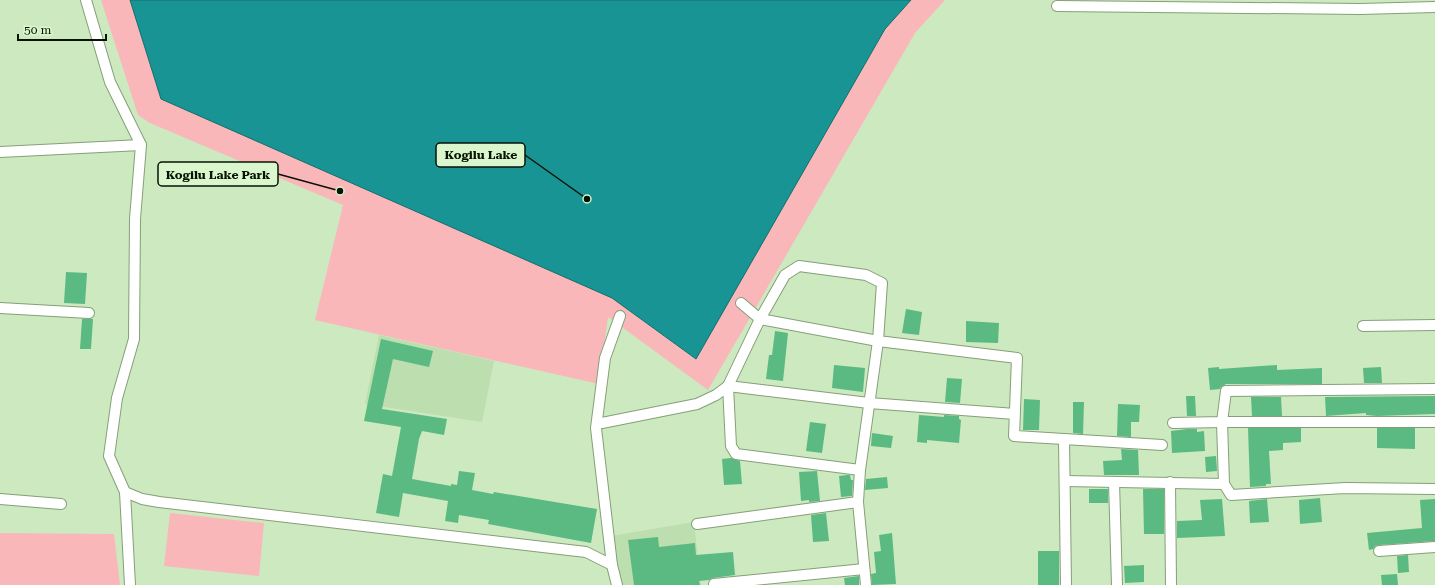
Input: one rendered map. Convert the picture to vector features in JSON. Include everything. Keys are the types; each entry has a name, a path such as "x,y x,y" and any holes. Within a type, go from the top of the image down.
{"street":[{"path":"86,0 110,82 140,145 135,219 134,339 117,398 109,456 125,492 130,585"},
{"path":"1056,6 1352,9 1435,7"},
{"path":"0,152 140,145"},
{"path":"602,423 697,404 716,395 728,386 760,319 785,275 799,266 866,275 882,283 878,341 860,470 858,502 866,585"},
{"path":"741,303 760,319 878,341 1018,358 1014,436 1162,445"},
{"path":"0,308 89,313"},
{"path":"617,585 612,565 596,428 605,358 620,316"},
{"path":"1362,326 1435,325"},
{"path":"728,386 870,402 1015,414"},
{"path":"728,386 731,446 736,454 860,470"},
{"path":"1435,389 1226,391 1222,422 1224,484 1231,495 1345,488 1435,489"},
{"path":"1173,423 1435,422"},
{"path":"1064,439 1066,585"},
{"path":"1065,481 1224,484"},
{"path":"1114,482 1117,585"},
{"path":"1170,482 1171,585"},
{"path":"125,492 142,499 159,502 586,552 612,565"},
{"path":"0,499 61,504"},
{"path":"697,524 858,502"},
{"path":"1379,551 1435,547"},
{"path":"714,584 864,569"}],"shaded area":[{"path":"101,0 130,0 161,99 612,298 695,359 885,29 911,0 945,0 915,33 708,390 608,317 599,384 315,320 343,205 150,123 138,115"},
{"path":"379,335 494,361 482,422 365,404"},
{"path":"170,513 264,523 259,576 164,566"},
{"path":"694,522 701,585 620,585 611,536"},
{"path":"0,533 114,534 120,585 0,585"}],"water":[{"path":"130,0 911,0 885,29 696,359 612,298 161,99"}],"building":[{"path":"66,272 87,273 85,304 64,303"},
{"path":"906,309 922,312 919,335 902,333"},
{"path":"82,319 93,319 91,349 80,349"},
{"path":"966,321 999,323 998,343 966,342"},
{"path":"775,331 788,333 783,381 766,379 769,355 772,355"},
{"path":"381,339 433,351 429,367 393,359 382,409 447,419 444,435 422,431 419,439 412,479 451,486 451,484 457,485 459,471 475,473 472,490 493,494 494,492 597,509 591,543 488,524 489,520 459,515 458,523 445,521 448,501 403,493 399,517 376,513 383,474 392,476 401,427 364,421"},
{"path":"834,365 865,368 863,392 832,388"},
{"path":"1277,365 1277,370 1322,368 1322,384 1226,384 1220,389 1210,390 1208,368 1219,367 1219,369"},
{"path":"1381,367 1382,383 1364,383 1363,368"},
{"path":"947,378 962,379 960,403 945,402"},
{"path":"1186,396 1195,396 1196,416 1187,416"},
{"path":"1435,396 1435,414 1377,416 1366,415 1366,413 1326,416 1325,397"},
{"path":"1251,397 1281,397 1282,416 1252,416"},
{"path":"1024,399 1040,400 1039,430 1023,430"},
{"path":"1073,402 1084,402 1083,434 1073,433"},
{"path":"1118,404 1140,405 1139,422 1131,422 1131,437 1117,436"},
{"path":"919,415 944,417 944,415 959,416 959,419 961,420 959,443 927,440 927,443 917,442"},
{"path":"810,422 826,424 822,453 806,451"},
{"path":"1248,428 1301,428 1301,442 1283,443 1283,450 1269,451 1271,484 1266,484 1266,486 1250,487"},
{"path":"1377,428 1415,428 1415,449 1377,448"},
{"path":"1197,429 1197,432 1204,431 1205,451 1172,453 1171,431"},
{"path":"872,433 893,436 891,448 871,446"},
{"path":"1121,449 1138,450 1139,475 1104,475 1103,461 1122,460"},
{"path":"1216,456 1217,471 1206,472 1205,457"},
{"path":"731,458 740,461 742,484 724,485 722,459"},
{"path":"817,471 820,501 801,501 799,472"},
{"path":"850,475 851,480 853,480 852,496 841,497 839,476"},
{"path":"887,477 888,488 865,490 866,479"},
{"path":"1089,489 1108,489 1108,503 1089,503"},
{"path":"1143,489 1164,489 1164,534 1144,534"},
{"path":"1320,498 1322,522 1300,524 1299,500"},
{"path":"1222,499 1225,536 1177,538 1177,521 1202,520 1200,500"},
{"path":"1267,499 1269,522 1250,523 1249,501"},
{"path":"1435,499 1435,541 1379,545 1369,550 1367,533 1422,528 1420,500"},
{"path":"826,513 829,541 813,542 811,515"},
{"path":"892,533 896,584 872,585 871,574 876,573 874,552 881,551 879,535"},
{"path":"658,537 659,547 695,543 696,555 733,552 735,575 699,581 700,585 634,585 628,540"},
{"path":"1038,551 1059,551 1059,585 1038,585"},
{"path":"1408,555 1409,572 1398,573 1397,556"},
{"path":"1144,565 1144,582 1125,583 1124,566"},
{"path":"1397,574 1398,585 1382,585 1381,575"},
{"path":"859,576 859,585 845,585 844,578"}],"place":[{"name":"Kogilu Lake Park","path":"340,191"},
{"name":"Kogilu Lake","path":"587,199"}]}
